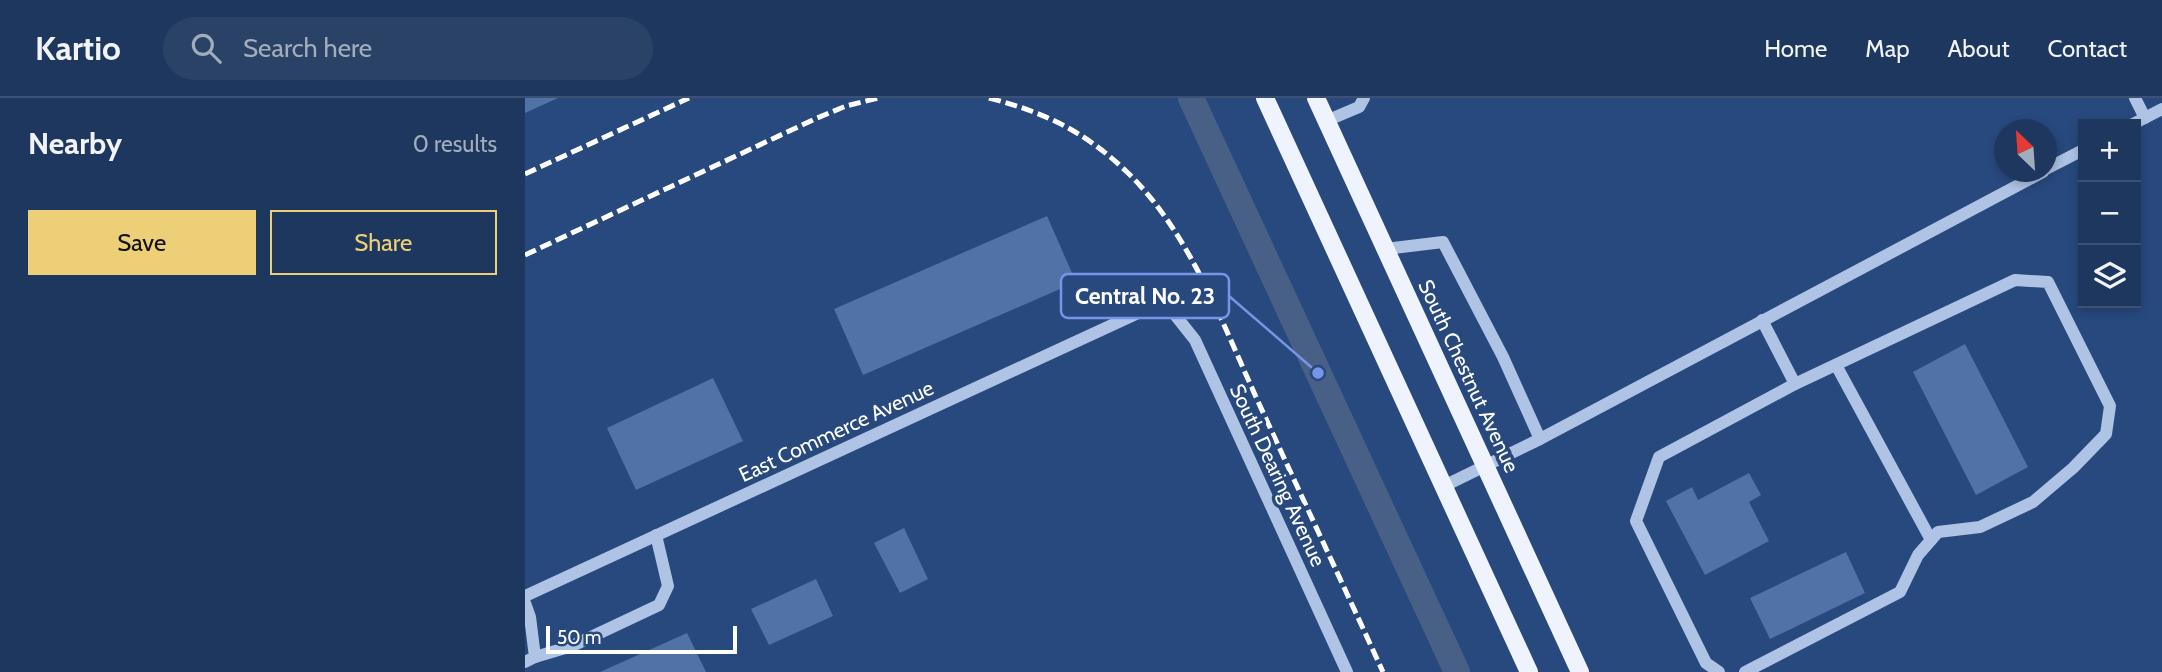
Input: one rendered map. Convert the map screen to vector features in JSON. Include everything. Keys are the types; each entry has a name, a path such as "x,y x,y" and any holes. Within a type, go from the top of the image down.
{"main road":[{"path":"1265,98 1529,672"},
{"name":"South Chestnut Avenue","path":"1316,98 1580,672"}],"street":[{"path":"2135,98 2145,118"},
{"path":"1326,121 1359,107 1366,99"},
{"path":"2141,120 2162,109"},
{"path":"2057,164 2078,153"},
{"path":"1444,486 1540,439 2022,182"},
{"path":"1385,249 1443,242 1503,357 1540,439"},
{"path":"1719,672 1706,663 1636,521 1659,457 1795,384 2015,280 2048,282 2110,407 2106,434 2073,468 2033,502 1980,527 1938,532 1918,555 1900,592 1745,672"},
{"name":"East Commerce Avenue","path":"525,596 1164,301"},
{"name":"South Dearing Avenue","path":"1164,301 1195,340 1347,672"},
{"path":"1762,320 1795,384"},
{"path":"1836,365 1931,540"},
{"path":"525,603 530,617 530,660 572,646 659,605 669,586 656,535"}],"building":[{"path":"525,98 558,98 525,113"},
{"path":"1047,216 1076,282 863,375 834,309"},
{"path":"1965,344 2028,467 1976,495 1913,372"},
{"path":"713,378 743,441 636,490 607,428"},
{"path":"1749,473 1761,495 1749,502 1769,541 1705,575 1666,501 1692,487 1698,500"},
{"path":"904,528 928,579 900,593 874,543"},
{"path":"1846,552 1865,593 1770,639 1750,598"},
{"path":"816,579 833,616 769,645 751,609"},
{"path":"687,633 706,672 600,672"}],"waterway":[{"path":"1191,98 1457,672"}],"railway":[{"path":"525,174 689,98"},
{"path":"525,255 817,118 846,106 878,98"},
{"path":"989,98 1046,117 1095,145 1127,172 1168,222 1202,278 1383,672"}],"place":[{"name":"Central No. 23","path":"1318,373"}]}
